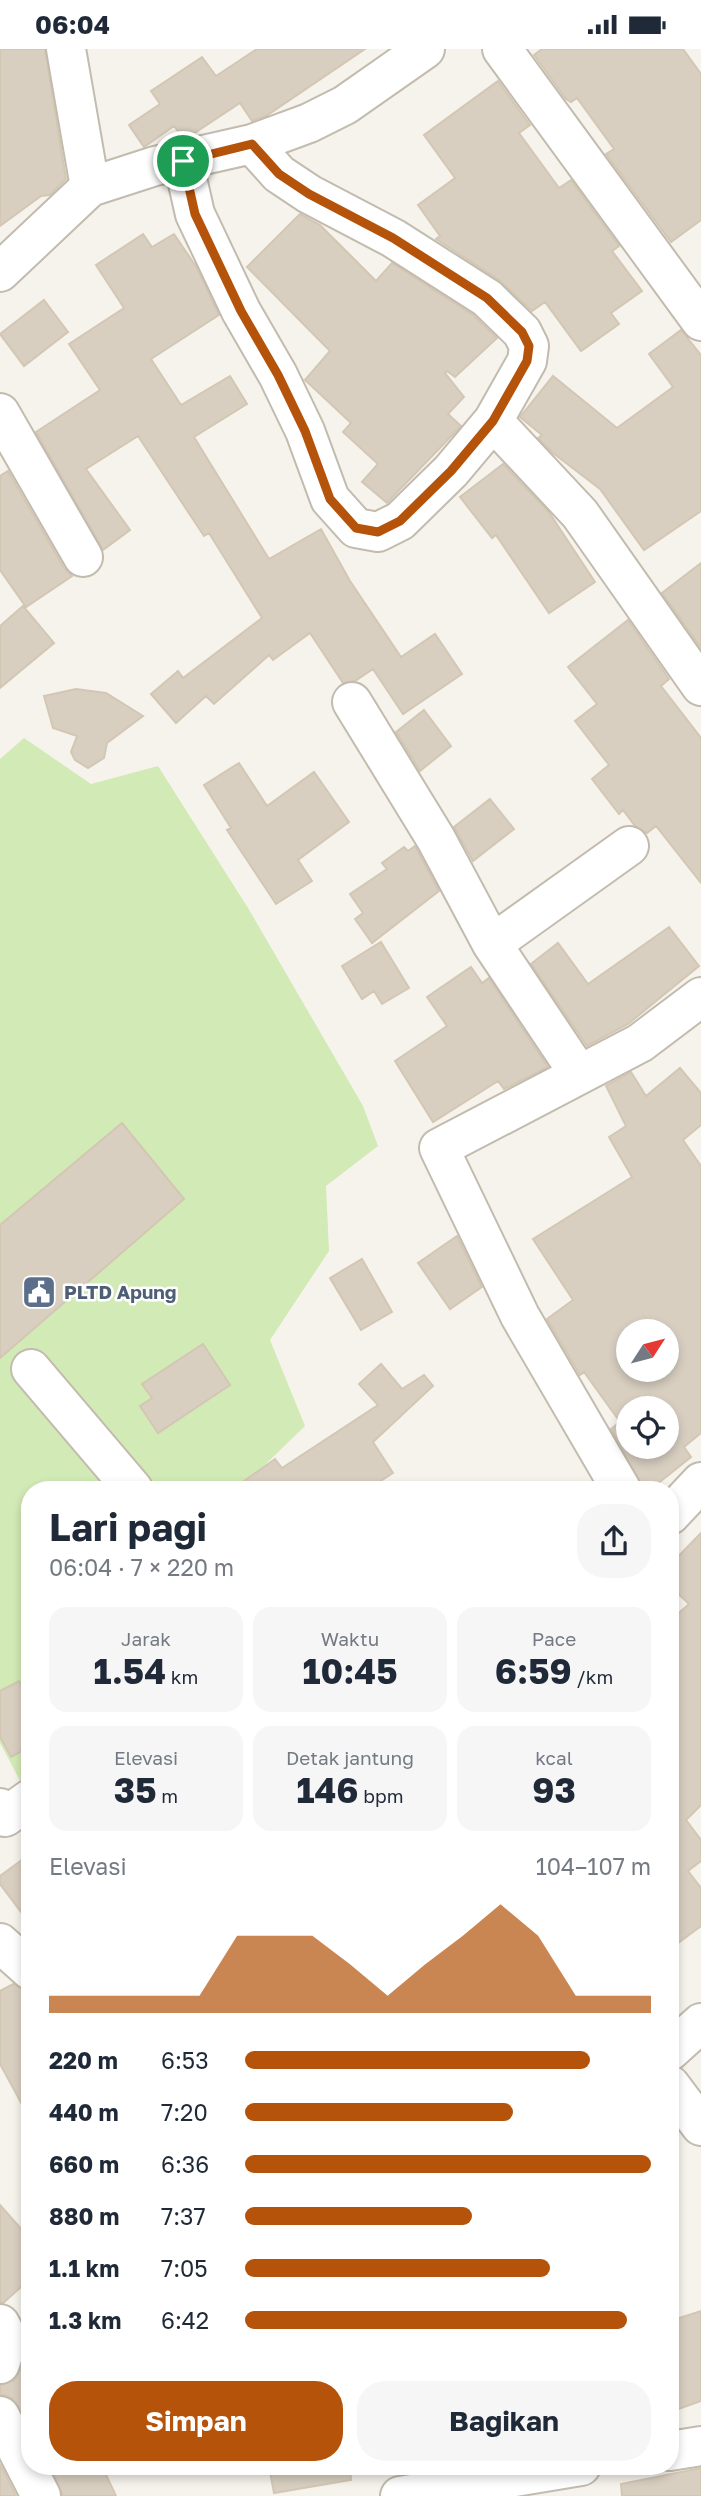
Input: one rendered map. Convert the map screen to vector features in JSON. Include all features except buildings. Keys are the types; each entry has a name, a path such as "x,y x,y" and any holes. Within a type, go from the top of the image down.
{"street":[{"path":"66,49 90,187"},
{"path":"0,272 90,187 155,166 252,144 309,123 345,105 425,49"},
{"path":"502,49 701,321"},
{"path":"183,161 195,214 214,257 300,419 330,499 356,528 378,532 400,521 451,471 493,421 527,361 529,346 522,332 487,298 433,262 309,194 279,174 252,144"},
{"path":"0,413 83,557"},
{"path":"493,421 580,514 701,686"},
{"path":"352,702 436,839 492,944 579,1074"},
{"path":"492,944 629,846"},
{"path":"616,1481 520,1316 439,1148 640,1043 701,997"},
{"path":"31,1369 126,1481"},
{"path":"679,1505 701,1482"},
{"path":"0,1943 21,1962"},
{"path":"679,2064 701,2024"},
{"path":"679,2091 701,2126"},
{"path":"0,2325 8,2339 0,2364"},
{"path":"0,2416 21,2457"},
{"path":"679,2449 701,2445"},
{"path":"30,2475 41,2496"},
{"path":"400,2496 526,2475"}],"green space":[{"path":"24,738 91,784 158,766 248,908 363,1106 378,1146 326,1186 329,1251 270,1340 305,1426 248,1481 21,1481 21,1782 0,1743 0,759"}],"place":[{"name":"PLTD Apung","path":"39,1292"}],"route":[{"path":"252,144 279,174 309,194 433,262 487,298 522,332 529,346 527,361 493,421 451,471 400,521 388,528 378,532 356,528 340,514 330,499 317,470 305,431 278,375 241,311 195,214 183,161 252,144"}]}
